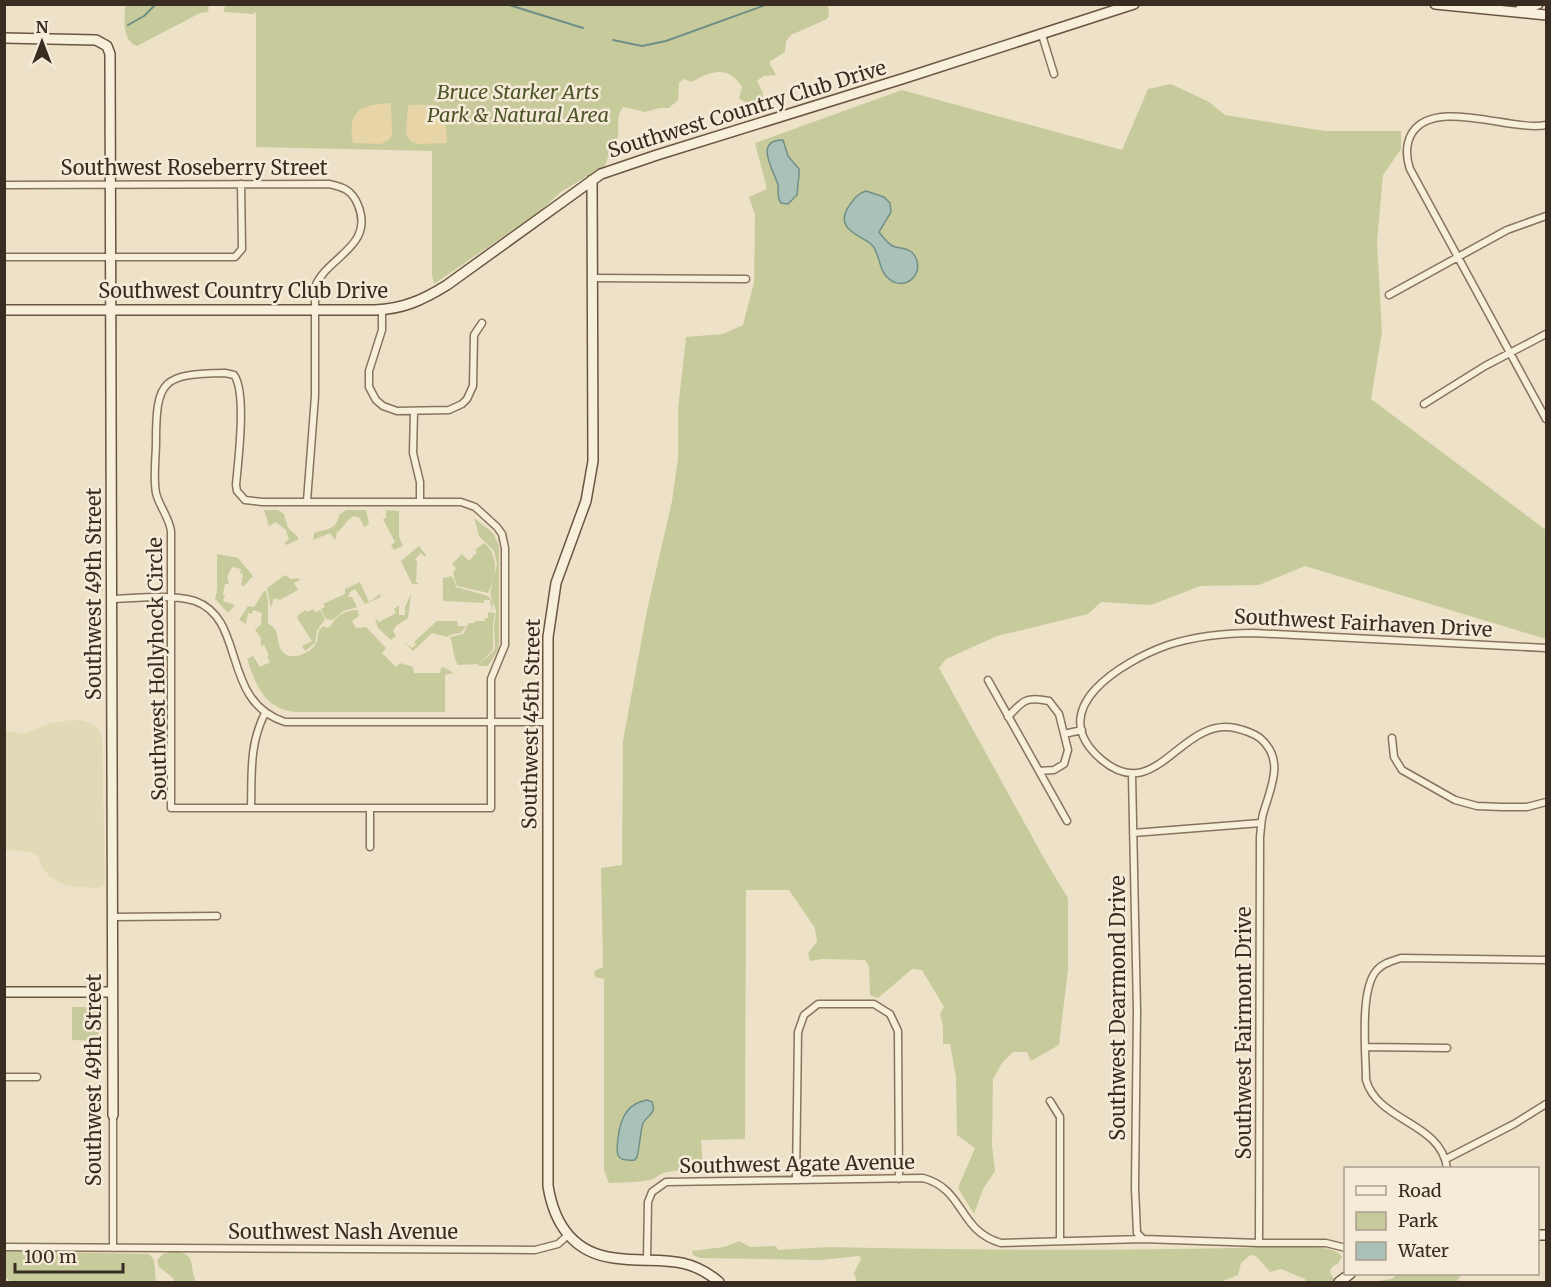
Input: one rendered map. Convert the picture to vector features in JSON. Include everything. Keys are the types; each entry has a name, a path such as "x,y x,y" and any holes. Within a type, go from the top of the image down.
{"street":[{"name":"Southwest Country Club Drive","path":"4,310 382,310 409,305 429,296 539,220 591,180 609,171 1134,4"},
{"path":"1435,4 1546,15"},
{"path":"1513,12 1538,4"},
{"path":"1042,35 1054,74"},
{"name":"Southwest 49th Street","path":"4,38 96,40 107,46 111,65 113,1248"},
{"path":"1546,125 1533,127 1470,118 1443,117 1426,122 1415,130 1407,151 1410,169 1546,419"},
{"name":"Southwest 45th Street","path":"568,1235 553,1211 548,1186 548,637 550,611 556,583 586,501 593,461 591,180"},
{"name":"Southwest Roseberry Street","path":"4,184 329,184 344,187 354,197 361,212 361,226 357,239 350,249 319,276 315,287 315,396 307,501"},
{"path":"4,257 237,255 242,249 241,184"},
{"path":"1389,295 1507,230 1546,216"},
{"path":"592,278 746,279"},
{"path":"382,310 382,330 369,371 369,387 376,400 383,406 397,411 449,410 467,399 473,386 474,335 482,323"},
{"path":"1424,404 1510,352 1546,334"},
{"name":"Southwest Hollyhock Circle","path":"193,374 234,375 238,384 241,420 236,484 240,496 249,501 420,502 468,504 480,510 497,527 504,541 505,645 491,679 491,808 171,808 171,531 168,519 159,503 156,488 156,407 163,390 174,379 193,374"},
{"path":"414,411 413,453 420,482 420,502"},
{"path":"112,598 171,598 193,601 209,608 217,616 225,632 248,693 265,713 285,722 547,722"},
{"name":"Southwest Fairhaven Drive","path":"1082,730 1080,720 1083,705 1094,689 1106,680 1149,653 1169,645 1212,634 1254,633 1546,648"},
{"path":"988,680 1067,821"},
{"path":"1008,717 1019,705 1033,698 1049,702 1059,714 1068,750 1064,764 1054,770 1039,771"},
{"path":"251,808 252,746 265,713"},
{"path":"1064,734 1082,730 1089,746 1103,761 1125,774 1142,772 1160,763 1193,737 1207,730 1225,727 1243,730 1262,739 1267,746 1274,765 1275,778 1261,823 1133,833"},
{"path":"1392,738 1394,757 1402,770 1455,800 1477,806 1502,807 1527,807 1546,802"},
{"name":"Southwest Dearmond Drive","path":"1132,774 1137,1011 1135,1188 1137,1233 1143,1239"},
{"path":"370,808 370,847"},
{"name":"Southwest Fairmont Drive","path":"1259,1243 1261,823"},
{"path":"112,917 217,916"},
{"path":"1447,1167 1446,1159 1428,1134 1374,1098 1366,1080 1367,991 1376,971 1387,962 1401,958 1546,960"},
{"path":"4,992 112,992"},
{"path":"796,1180 798,1032 804,1014 818,1004 874,1004 890,1014 898,1031 899,1179"},
{"path":"1366,1047 1447,1048"},
{"path":"4,1077 37,1077"},
{"path":"1050,1101 1060,1117 1060,1241"},
{"path":"1446,1159 1514,1124 1546,1104"},
{"name":"Southwest Agate Avenue","path":"647,1259 648,1202 652,1192 666,1182 923,1179 936,1182 948,1189 968,1221 988,1239 1001,1243 1143,1239 1326,1243 1344,1248"},
{"path":"568,1235 579,1245 602,1256 615,1259 671,1260 692,1266 719,1282"},
{"name":"Southwest Nash Avenue","path":"4,1247 535,1250 558,1244 568,1235"}],"shaded area":[{"path":"71,720 84,721 97,727 102,737 105,882 98,888 62,884 50,877 42,867 38,856 32,852 5,850 5,730 24,734 47,724"}],"green space":[{"name":"Bruce Starker Arts Park & Natural Area","path":"225,4 828,4 829,16 791,35 786,41 785,52 769,62 776,75 763,76 757,81 763,93 762,109 754,114 745,116 738,114 746,107 745,102 739,98 742,87 732,76 720,72 706,75 692,82 684,79 679,83 678,100 669,108 645,112 623,107 619,117 618,136 613,156 608,157 605,166 562,191 539,212 434,284 432,275 432,151 256,147 256,12 253,14 224,12"},
{"path":"125,5 209,5 208,12 200,13 137,46 128,39 126,34"},
{"path":"1171,84 1209,102 1225,115 1325,131 1401,131 1401,149 1383,175 1377,242 1382,332 1371,399 1546,530 1546,639 1305,566 1259,585 1200,586 1151,605 1101,602 1088,614 997,636 946,659 939,668 1068,898 1068,969 1059,1045 1031,1061 1027,1052 1013,1052 1002,1063 993,1079 992,1145 995,1171 983,1189 974,1214 958,1188 975,1148 957,1135 956,1077 950,1044 943,1044 940,1014 944,1007 922,970 912,969 878,998 870,995 869,966 865,960 810,961 808,953 817,942 815,928 789,890 746,890 745,1139 701,1140 703,1169 663,1173 651,1180 609,1183 604,1170 604,979 595,977 594,971 603,967 601,868 622,865 623,741 647,610 672,501 678,459 678,409 686,337 723,334 743,325 754,283 755,215 749,197 767,189 755,143 902,90 1122,150 1148,89"},
{"path":"264,510 278,510 284,514 288,528 298,537 298,540 286,545 285,542 289,539 286,530 276,522 269,526"},
{"path":"346,510 366,510 369,524 364,527 360,518 354,516 337,532 335,540 330,533 313,540 314,533 327,530 336,524 339,515"},
{"path":"386,510 399,511 399,537 403,546 394,550 391,545 395,542 383,519 386,518"},
{"path":"474,518 493,533 499,546 499,643 498,650 488,666 477,666 494,651 495,647 496,610 490,594 497,564 494,551 479,536"},
{"path":"484,543 492,554 495,567 488,593 457,586 453,573 456,568 452,564 462,554 469,561 477,552 475,550"},
{"path":"419,546 426,555 425,557 421,553 415,559 417,562 416,582 419,584 412,584 401,561"},
{"path":"217,554 238,558 253,576 244,586 241,585 243,574 240,573 241,569 232,567 223,595 225,595 223,601 235,605 228,613 215,599"},
{"path":"285,575 291,579 299,578 300,580 294,583 298,590 280,600 274,598 271,608 267,588"},
{"path":"451,576 456,587 488,596 493,602 492,611 490,600 484,600 484,603 443,601 443,577"},
{"path":"360,582 369,602 380,594 381,597 365,604 355,589 348,597 352,597 357,607 343,611 333,620 326,619 321,609 325,607 323,604 345,594 345,589"},
{"path":"266,591 268,601 268,623 275,629 280,649 285,654 299,656 308,651 315,645 321,628 331,626 345,612 358,610 359,616 352,621 356,628 366,627 386,648 382,653 396,667 400,663 413,667 414,673 440,673 443,667 454,673 445,675 445,712 296,712 276,706 269,701 258,686 247,659 253,656 260,667 270,662 267,656 269,655 264,645 261,646 261,638 255,630 261,624 262,613 253,610 252,614 248,613 246,624 239,620 248,606 254,607"},
{"path":"411,594 408,618 396,626 393,631 396,636 391,640 378,628 375,618 379,622 396,613 394,609 399,605 399,615 405,615 405,607"},
{"path":"313,609 315,612 320,610 325,619 317,631 315,643 305,651 302,646 312,641 297,618 306,610 307,612"},
{"path":"488,612 495,613 493,650 479,664 458,665 450,637 463,634 469,623 485,621 485,618 488,618"},
{"path":"437,621 457,621 458,626 466,626 461,633 447,637 432,633 413,651 404,642 412,648 416,644 414,642"},
{"path":"72,1007 99,1007 99,1041 72,1040"},
{"path":"739,1241 750,1247 776,1246 778,1250 829,1247 1083,1250 1309,1246 1336,1251 1342,1257 1331,1268 1333,1282 1306,1282 1305,1279 1281,1269 1270,1272 1256,1256 1250,1255 1241,1263 1238,1275 1220,1282 857,1282 854,1273 861,1259 859,1256 820,1260 700,1258 693,1255 692,1251 724,1247"},
{"path":"5,1251 149,1254 154,1260 156,1282 11,1282 5,1277"},
{"path":"175,1251 187,1255 190,1259 196,1282 175,1282 159,1267 157,1260 163,1254"},
{"path":"1395,1275 1461,1275 1456,1282 1376,1282 1394,1278"}],"sand":[{"path":"391,103 392,134 390,139 381,144 353,143 354,116 372,105"},
{"path":"408,105 429,105 440,110 445,122 447,143 419,144 410,141 406,133"}],"water":[{"path":"783,140 788,156 799,169 797,195 788,204 781,203 779,198 778,185 767,151 769,145 774,141"},
{"path":"866,191 884,197 890,203 891,212 879,232 891,245 907,249 915,256 917,269 912,279 907,282 895,282 889,279 883,272 873,246 852,232 844,221 845,214 854,199"},
{"path":"647,1100 652,1102 653,1109 643,1123 637,1157 635,1160 624,1160 617,1153 623,1118 634,1105"}],"waterway":[{"path":"128,25 144,16 156,4"},
{"path":"506,4 583,28"},
{"path":"613,40 642,46 666,41 768,4"}]}
